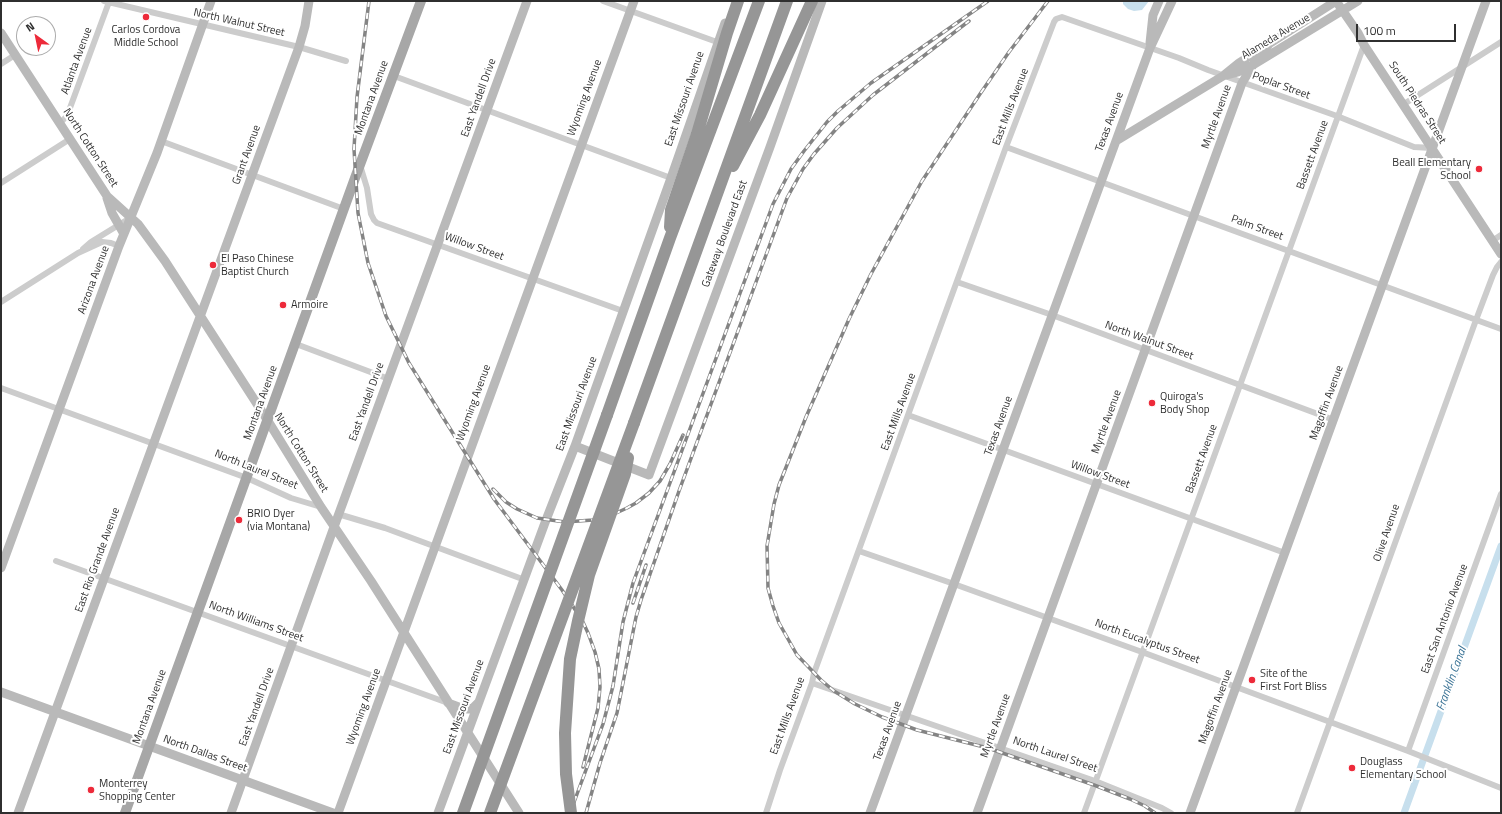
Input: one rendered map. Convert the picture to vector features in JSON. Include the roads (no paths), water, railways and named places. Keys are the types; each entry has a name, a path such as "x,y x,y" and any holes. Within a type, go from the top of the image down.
{"highway":[{"path":"670,238 671,210 698,134 722,46 738,1"},
{"path":"463,813 670,238 759,1"},
{"path":"490,813 634,423 787,1"},
{"path":"711,208 760,115 812,1"},
{"path":"571,813 566,774 565,734 570,659 589,574 625,474 634,423"}],"main road":[{"name":"Arizona Avenue","path":"1,568 5,544 59,409 119,246 161,141 211,1"},
{"name":"Grant Avenue","path":"200,316 299,47 308,1"},
{"name":"Montana Avenue","path":"124,813 421,1"},
{"name":"East Yandell Drive","path":"231,813 338,514 527,1"},
{"name":"Wyoming Avenue","path":"338,813 634,1"},
{"name":"East Missouri Avenue","path":"438,813 546,520 575,446 671,178 717,42 733,1"},
{"name":"Gateway Boulevard East","path":"575,446 649,475 770,147 822,1"},
{"name":"Texas Avenue","path":"1150,48 1153,15 1158,1"},
{"path":"1150,48 1166,1"},
{"name":"Texas Avenue","path":"870,813 1150,48 1172,1"},
{"name":"Alameda Avenue","path":"1223,76 1238,72 1253,65 1358,1"},
{"name":"Magoffin Avenue","path":"1190,813 1486,1"},
{"name":"Alameda Avenue","path":"1116,141 1223,76 1239,63 1331,2"},
{"name":"South Piedras Street","path":"1331,2 1364,45 1404,104 1501,254"},
{"name":"North Cotton Street","path":"1,33 107,196 144,231 268,421 321,507 518,811"},
{"name":"Myrtle Avenue","path":"977,813 1242,83 1253,65 1269,44"},
{"path":"107,196 112,213 124,234"},
{"name":"East Rio Grande Avenue","path":"18,813 200,316"},
{"name":"North Laurel Street","path":"321,507 338,514"},
{"name":"North Dallas Street","path":"1,692 333,813"},
{"path":"448,703 468,709 473,708 479,702"}],"street":[{"path":"603,1 717,42"},
{"name":"North Walnut Street","path":"106,2 299,47 346,61"},
{"name":"Atlanta Avenue","path":"60,123 67,116 106,2"},
{"name":"Poplar Street","path":"1056,19 1062,17 1150,48 1242,83 1337,116 1414,147 1432,148"},
{"name":"East Mills Avenue","path":"766,813 812,683 814,673 908,415 1006,147 1056,19"},
{"path":"1404,104 1501,42"},
{"name":"Bassett Avenue","path":"1084,813 1364,45"},
{"path":"1,64 15,55"},
{"path":"394,76 671,178"},
{"path":"1,183 70,139"},
{"path":"161,141 344,209"},
{"name":"Palm Street","path":"1006,147 1501,328"},
{"name":"Willow Street","path":"360,165 367,188 371,214 377,223 623,311"},
{"path":"78,253 90,242 130,218"},
{"path":"1492,241 1501,235"},
{"path":"1,294 3,301 78,253 102,242 119,246"},
{"name":"Olive Avenue","path":"1297,813 1476,320 1493,275 1501,262"},
{"name":"North Walnut Street","path":"957,282 1052,315 1334,420"},
{"path":"296,344 389,378"},
{"name":"North Laurel Street","path":"1,388 247,478 292,498 321,507"},
{"name":"Willow Street","path":"908,415 1285,553"},
{"name":"East San Antonio Avenue","path":"1408,751 1501,494"},
{"name":"North Laurel Street","path":"338,514 385,528 525,580"},
{"name":"North Eucalyptus Street","path":"859,551 1142,652 1416,754 1501,788"},
{"name":"North Williams Street","path":"56,561 448,703"},
{"name":"North Laurel Street","path":"812,683 1095,781 1171,813"}],"water":[{"path":"1123,1 1149,1 1142,10 1134,11 1128,9 1123,4"}],"waterway":[{"name":"Franklin Canal","path":"1404,813 1501,546"}],"railway":[{"path":"369,1 357,97 354,149 358,213 368,263 386,316 409,363 494,499 562,590 582,620 588,633 599,669 600,687 598,708 583,767"},
{"path":"570,813 603,724 613,686 623,622 633,583 773,204 791,169 827,122 838,111 871,83 988,1"},
{"path":"1048,1 1009,52 922,181 871,274 849,319 806,417 779,485 774,504 767,546 768,588 779,623 797,655 834,691 855,704 882,717 917,730 988,748 1094,785 1130,799 1145,806 1155,813"},
{"path":"586,813 600,763 617,713 636,617 641,600 679,491 787,198 803,169 837,128 873,95 969,21"},
{"path":"493,489 506,502 537,518 565,522 593,520 614,514 627,508 649,493 660,481 670,464 683,435"},
{"path":"633,603 646,565"}],"place":[{"name":"Carlos Cordova Middle School","path":"146,17"},
{"name":"Beall Elementary School","path":"1479,169"},
{"name":"El Paso Chinese Baptist Church","path":"213,265"},
{"name":"Armoire","path":"283,305"},
{"name":"Quiroga's Body Shop","path":"1152,403"},
{"name":"BRIO Dyer (via Montana)","path":"239,520"},
{"name":"Site of the First Fort Bliss","path":"1252,680"},
{"name":"Douglass Elementary School","path":"1352,768"},
{"name":"Monterrey Shopping Center","path":"91,790"}]}
